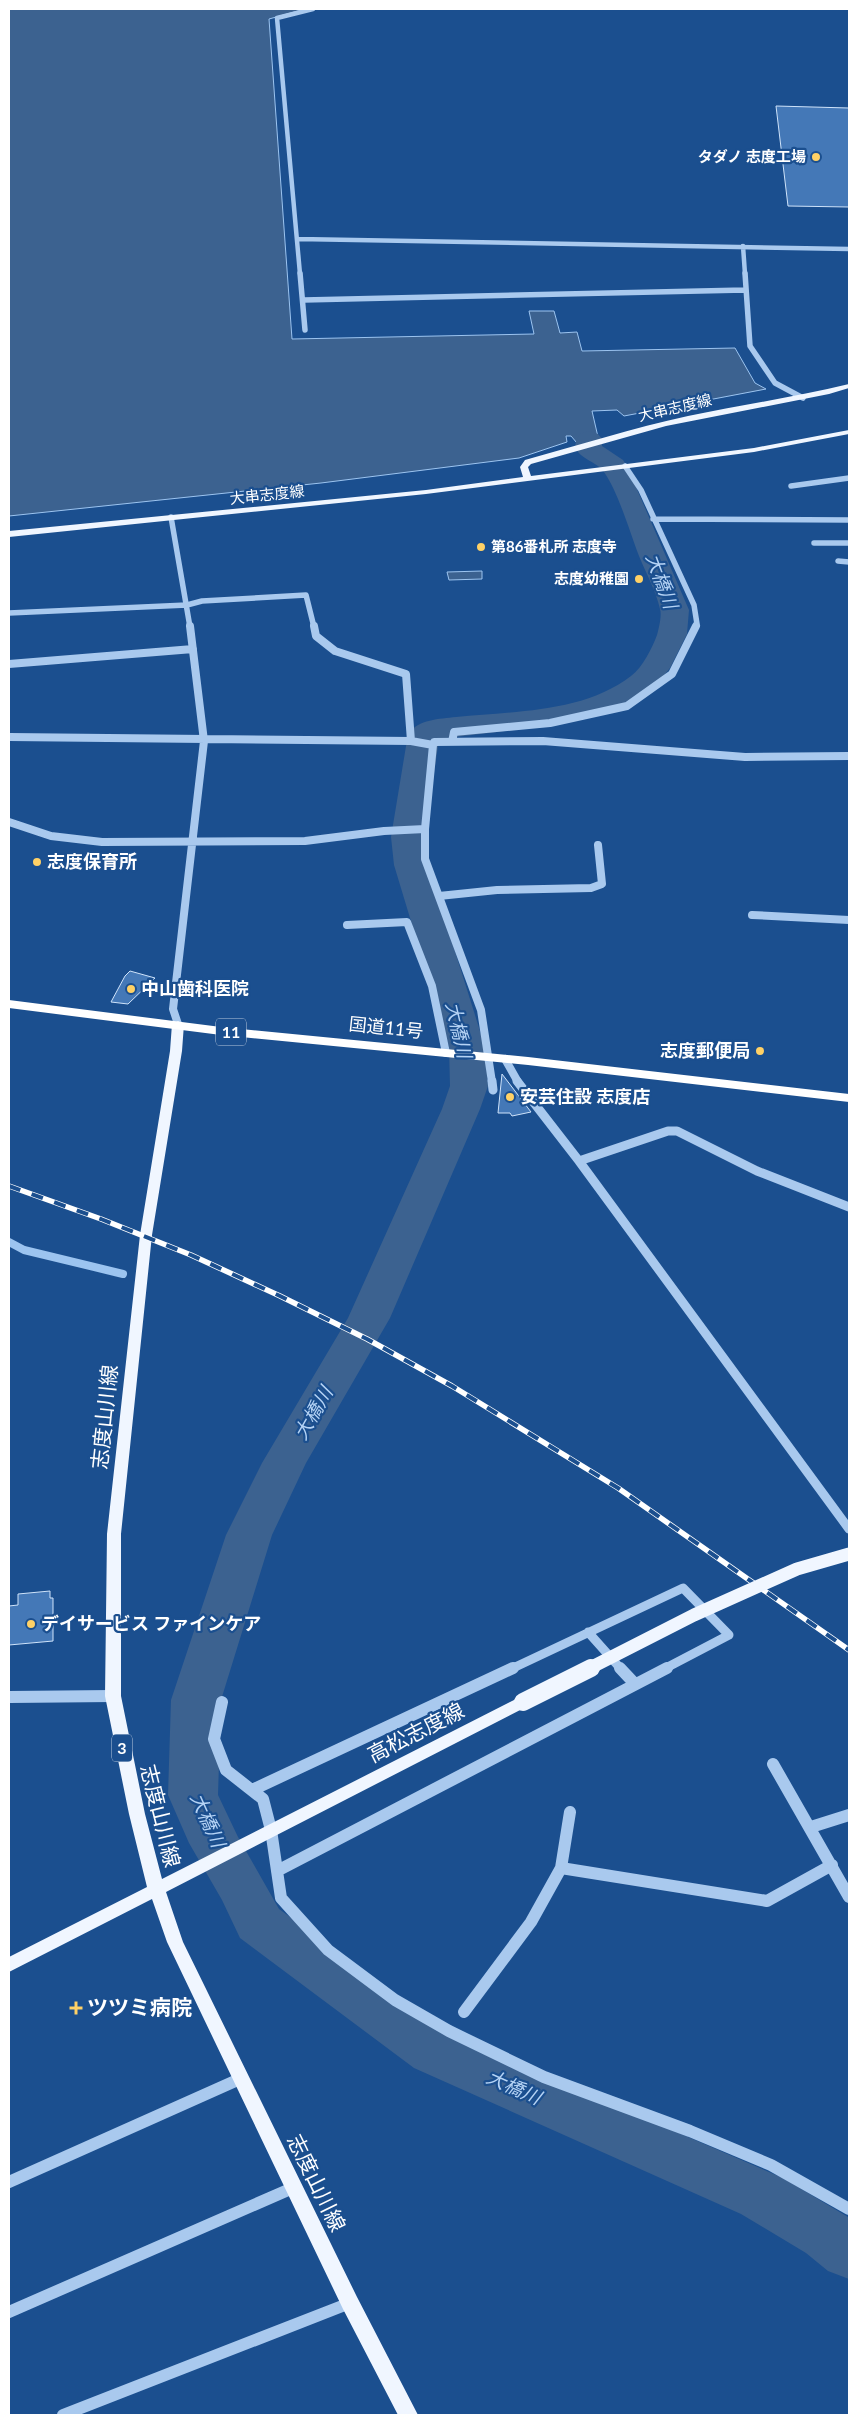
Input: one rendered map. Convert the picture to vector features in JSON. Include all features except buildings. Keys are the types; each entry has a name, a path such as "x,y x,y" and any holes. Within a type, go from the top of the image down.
{"highway":[{"name":"国道11号","path":"9,1004 849,1098"}],"main road":[{"name":"大串志度線","path":"528,479 524,467 528,462 601,440 686,419 803,398 849,386"},
{"name":"大串志度線","path":"9,534 348,501 754,450 849,432"},
{"name":"志度山川線","path":"178,1024 176,1051 146,1234 114,1534 112,1696 137,1814 156,1888 175,1942 296,2187 350,2303 408,2415"},
{"name":"高松志度線","path":"9,1965 156,1888 694,1615 797,1568 849,1554"}],"street":[{"path":"305,330 304,300 277,18 313,9"},
{"path":"298,239 849,249"},
{"path":"743,246 750,346 776,383 803,398"},
{"path":"304,300 745,290"},
{"path":"452,742 454,732 550,724 626,706 672,674 697,624 694,605 641,490 624,466"},
{"path":"792,486 849,478"},
{"path":"170,517 187,604 204,738 194,841 173,1009 178,1024"},
{"path":"653,518 849,520"},
{"path":"814,543 849,543"},
{"path":"838,562 849,562"},
{"path":"9,613 187,604 202,601 306,595 316,636 335,651 362,658 406,674 411,742"},
{"path":"9,664 193,649"},
{"path":"9,736 411,742 433,745 434,742 543,741 745,757 849,756"},
{"path":"433,745 425,828 426,859 482,1010 486,1057 493,1090"},
{"path":"9,822 51,836 102,842 305,841 425,828"},
{"path":"439,896 496,890 591,888 602,884 598,845"},
{"path":"752,915 849,920"},
{"path":"347,925 407,922 420,949 450,1054"},
{"path":"505,1059 516,1080 579,1161 849,1529"},
{"path":"579,1161 668,1132 677,1132 757,1171 849,1207"},
{"path":"252,1790 683,1588 729,1634 277,1871"},
{"path":"588,1632 635,1684"},
{"path":"9,1697 112,1696"},
{"path":"222,1702 214,1738 226,1770 263,1799 271,1830 281,1898 328,1950 395,2000 449,2031 544,2076 690,2131 771,2165 849,2209"},
{"path":"774,1764 849,1897"},
{"path":"464,2012 531,1922 561,1868 570,1812"},
{"path":"811,1827 849,1815"},
{"path":"561,1868 767,1901 832,1865"},
{"path":"9,2182 242,2078"},
{"path":"9,2312 296,2187"},
{"path":"63,2415 350,2303"}],"water":[{"path":"9,9 305,9 269,19 292,339 534,334 529,311 554,311 560,333 577,332 582,351 735,348 755,383 766,389 624,416 617,410 592,411 598,437 577,443 571,436 566,436 567,442 519,458 321,483 9,516"},
{"path":"482,571 482,579 449,580 447,572"}],"waterway":[{"name":"大橋川","path":"589,439 589,449 614,466 626,490 675,610 672,634 655,668 643,682 619,697 598,705 556,716 434,729 424,734 408,837 411,865 446,973 467,1047 469,1086 461,1109 369,1318 284,1463 249,1535 196,1700 193,1795 215,1843 246,1895 259,1923 434,2052 762,2196 827,2235 849,2253"},
{"path":"9,1242 24,1250 123,1274"}],"railway":[{"path":"9,1186 101,1219 191,1255 367,1339 452,1386 618,1488 849,1650"}],"place":[{"name":"タダノ 志度工場","path":"816,157"},
{"name":"第86番札所 志度寺","path":"481,547"},
{"name":"志度幼稚園","path":"639,579"},
{"name":"志度保育所","path":"37,862"},
{"name":"中山歯科医院","path":"131,989"},
{"name":"志度郵便局","path":"760,1051"},
{"name":"安芸住設 志度店","path":"510,1097"},
{"name":"デイサービス ファインケア","path":"31,1624"},
{"name":"ツツミ病院","path":"76,2008"}]}
